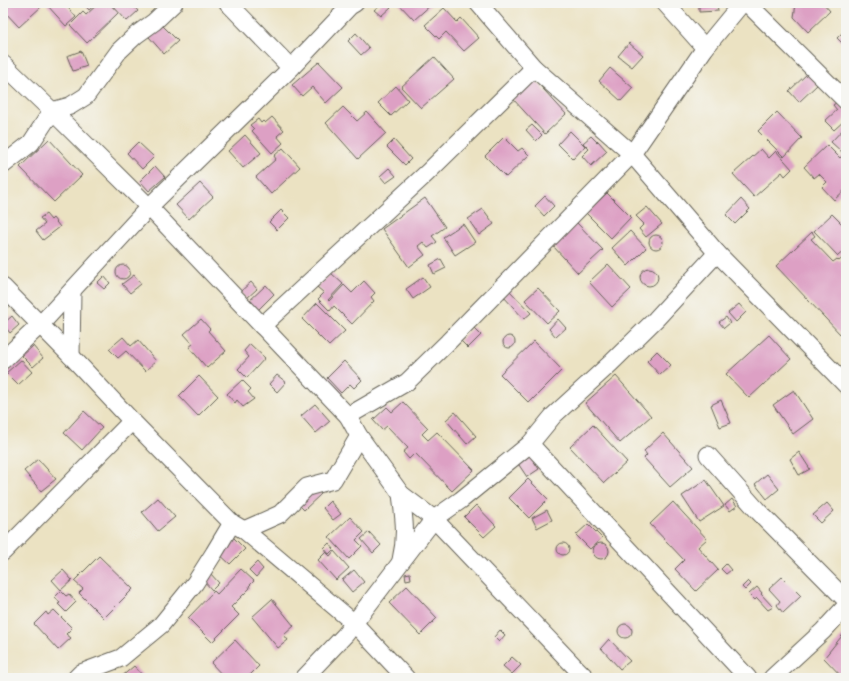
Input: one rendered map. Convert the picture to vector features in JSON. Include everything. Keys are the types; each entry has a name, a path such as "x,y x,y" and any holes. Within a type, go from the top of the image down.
{"street":[{"path":"3,165 31,143 52,111 70,106 86,96 119,51 174,3"},
{"path":"228,3 291,68"},
{"path":"478,3 534,68 632,154 717,253 846,385"},
{"path":"665,3 705,48"},
{"path":"348,416 407,382 632,154 705,48 742,3"},
{"path":"747,3 846,101"},
{"path":"3,360 40,325 149,207 291,68 352,4"},
{"path":"3,64 149,207 348,416 359,436 401,494 434,519 586,678"},
{"path":"262,326 427,173 534,68"},
{"path":"304,678 345,635 434,519 461,500 530,444 553,416 656,318 717,253"},
{"path":"3,287 132,421 238,527 354,623 406,678"},
{"path":"71,356 72,291"},
{"path":"3,552 132,421"},
{"path":"76,678 81,673 121,658 161,625 195,583 214,554 238,527 280,514 307,487 333,480 359,436"},
{"path":"530,444 748,678"},
{"path":"708,455 758,510 846,600"},
{"path":"400,563 404,546 405,529 401,494"},
{"path":"772,678 823,631 846,606"}],"building":[{"path":"9,3 40,3 42,6 19,27 3,10 3,8"},
{"path":"47,3 64,3 76,17 66,26 47,5"},
{"path":"83,3 97,3 89,10"},
{"path":"99,3 109,3 118,13 87,43 70,25 83,12 86,15"},
{"path":"110,3 131,3 138,11 127,21"},
{"path":"382,3 387,3 391,7 381,16 374,10"},
{"path":"398,3 433,3 414,20"},
{"path":"699,3 717,3 718,11 699,12"},
{"path":"797,3 823,3 830,11 808,32 794,17"},
{"path":"444,8 457,22 461,18 479,38 464,51 446,32 439,39 425,25"},
{"path":"162,25 178,41 164,54 149,37"},
{"path":"846,29 846,47 837,38"},
{"path":"356,33 369,48 361,55 348,41"},
{"path":"629,43 643,55 632,67 618,56"},
{"path":"81,51 87,66 73,71 67,56"},
{"path":"434,57 454,79 421,108 401,87"},
{"path":"319,62 343,87 326,103 312,87 302,96 292,85"},
{"path":"610,68 633,88 621,101 599,81"},
{"path":"808,73 818,84 799,102 789,91"},
{"path":"534,79 566,114 545,134 513,99"},
{"path":"396,86 408,100 391,116 378,103"},
{"path":"837,102 846,111 846,119 834,130 825,121 837,110 833,105"},
{"path":"343,107 357,121 367,112 386,133 358,159 326,123"},
{"path":"777,112 802,138 784,157 758,131"},
{"path":"272,117 284,130 277,136 283,143 272,153 252,131 254,129 250,125 258,119 261,123 263,121 265,123"},
{"path":"532,125 542,135 536,141 526,130"},
{"path":"846,126 846,150 843,153 831,142"},
{"path":"570,131 585,146 573,159 558,144"},
{"path":"245,135 261,153 243,168 228,151"},
{"path":"591,136 607,151 591,166 582,156 589,149 583,143"},
{"path":"504,137 518,151 522,148 529,155 506,177 485,156"},
{"path":"49,139 82,175 54,202 20,167"},
{"path":"394,140 411,159 405,165 387,147"},
{"path":"138,142 154,157 142,169 127,153"},
{"path":"827,145 840,158 846,152 846,189 834,200 822,187 827,182 819,174 814,178 804,167"},
{"path":"283,148 300,167 271,194 256,177 276,159 274,156"},
{"path":"761,149 769,158 776,151 792,169 785,176 782,172 754,197 733,174"},
{"path":"155,166 165,177 149,191 140,181"},
{"path":"389,168 396,176 386,183 380,176"},
{"path":"200,183 213,197 189,219 176,205"},
{"path":"607,193 631,217 611,238 586,213"},
{"path":"545,196 554,206 544,216 535,206"},
{"path":"425,198 445,227 432,236 437,242 428,248 423,242 418,246 425,255 409,267 382,229"},
{"path":"741,199 750,209 735,224 726,215"},
{"path":"647,207 662,224 646,237 639,229 644,224 636,216"},
{"path":"483,209 494,224 479,235 468,219"},
{"path":"281,210 289,218 277,230 269,222"},
{"path":"46,214 51,220 53,218 60,227 43,240 36,231 45,224 40,218"},
{"path":"832,214 846,228 846,249 838,256 814,231"},
{"path":"577,223 603,250 578,273 552,245"},
{"path":"463,224 475,242 455,255 443,237"},
{"path":"630,231 646,248 628,266 612,248"},
{"path":"812,232 815,236 811,239 833,262 837,259 839,261 846,255 846,331 841,335 776,266"},
{"path":"656,235 661,237 663,242 661,247 656,249 651,247 649,242 651,237"},
{"path":"441,259 446,268 434,274 430,265"},
{"path":"608,264 631,289 612,307 589,282"},
{"path":"120,265 126,265 130,269 130,275 126,279 120,279 116,275 116,269"},
{"path":"649,268 655,271 658,277 655,283 649,286 643,283 640,277 643,271"},
{"path":"331,273 343,284 328,300 329,301 344,285 352,293 364,281 375,293 371,297 374,301 352,324 334,306 330,311 318,299 324,293 317,287"},
{"path":"134,275 141,284 130,293 122,284"},
{"path":"104,276 110,283 104,289 97,283"},
{"path":"423,277 430,287 413,299 406,289"},
{"path":"251,282 257,289 246,299 240,292"},
{"path":"266,285 274,294 256,312 247,303"},
{"path":"538,288 560,311 547,323 525,300"},
{"path":"509,290 531,313 524,319 503,296"},
{"path":"317,303 345,331 329,346 302,319"},
{"path":"739,304 746,312 736,322 728,313"},
{"path":"12,316 19,325 10,333 3,324"},
{"path":"726,317 730,323 724,328 719,322"},
{"path":"201,319 210,329 208,331 226,351 207,368 189,347 193,344 184,334"},
{"path":"558,319 566,328 556,337 549,329"},
{"path":"473,327 481,335 468,348 460,340"},
{"path":"769,335 791,359 749,398 726,374"},
{"path":"509,336 513,338 515,342 513,346 509,348 505,346 503,342 505,338"},
{"path":"123,337 131,346 138,340 156,361 145,371 126,351 118,358 109,349"},
{"path":"534,341 562,370 529,403 500,374"},
{"path":"250,344 265,358 247,378 238,369 249,357 244,351"},
{"path":"33,346 43,358 33,367 22,356"},
{"path":"657,351 671,365 660,375 647,361"},
{"path":"21,360 32,372 18,385 6,373"},
{"path":"344,361 362,380 354,388 350,384 341,393 327,378"},
{"path":"277,375 286,382 277,392 269,384"},
{"path":"199,376 218,396 198,416 179,396"},
{"path":"616,376 651,416 620,443 585,403"},
{"path":"242,380 251,389 248,392 254,399 243,407 237,400 235,403 227,394"},
{"path":"794,390 813,419 793,434 773,405"},
{"path":"721,400 731,423 720,427 711,405"},
{"path":"403,402 428,428 422,434 428,440 437,432 474,470 452,491 415,453 409,459 403,452 408,448 387,426 382,430 373,420 387,407 392,412"},
{"path":"315,404 330,421 316,433 301,416"},
{"path":"84,411 102,428 82,450 64,433"},
{"path":"455,412 476,436 467,444 446,420"},
{"path":"593,425 627,462 604,483 570,447"},
{"path":"663,433 693,467 670,487 644,458 647,455 644,451"},
{"path":"799,452 810,469 799,475 790,459"},
{"path":"529,454 539,469 527,477 517,462"},
{"path":"38,459 56,479 41,491 24,471"},
{"path":"767,474 779,489 767,499 755,484"},
{"path":"528,479 548,499 529,518 509,498"},
{"path":"706,480 724,506 699,522 682,496"},
{"path":"315,487 321,494 304,510 297,503"},
{"path":"158,498 175,517 158,531 142,512"},
{"path":"732,499 737,506 730,511 725,505"},
{"path":"330,501 341,514 333,520 323,508"},
{"path":"673,502 707,539 698,547 718,570 696,591 675,569 684,560 650,524"},
{"path":"827,503 834,511 821,523 813,515"},
{"path":"476,505 496,526 484,537 464,517"},
{"path":"547,510 552,520 537,528 532,518"},
{"path":"350,517 364,532 356,540 362,546 349,559 329,537"},
{"path":"588,524 602,538 590,549 576,535"},
{"path":"369,532 381,545 373,553 361,539"},
{"path":"232,536 245,549 230,564 217,552"},
{"path":"329,543 334,549 329,554 324,548"},
{"path":"561,543 565,543 569,549 565,555 561,555 557,551 557,547"},
{"path":"601,543 608,548 609,551 604,558 601,559 594,554 593,551 598,544"},
{"path":"334,551 349,568 336,580 318,560 326,552 330,556"},
{"path":"99,556 133,589 104,618 79,593 83,589 74,581"},
{"path":"257,562 263,569 256,577 249,570"},
{"path":"726,564 731,570 726,574 721,569"},
{"path":"241,569 254,581 249,586 250,588 231,607 239,615 212,642 188,618 214,591 217,594"},
{"path":"63,570 72,580 61,590 52,580"},
{"path":"354,570 364,582 352,592 342,580"},
{"path":"210,573 219,583 212,590 203,580"},
{"path":"410,573 411,579 406,580 405,574"},
{"path":"782,577 801,596 783,613 777,605 780,601 769,589"},
{"path":"748,581 751,584 745,590 742,587"},
{"path":"407,586 437,618 420,635 389,603"},
{"path":"757,587 762,593 761,594 773,607 768,610 757,598 755,600 749,594"},
{"path":"61,591 66,596 69,594 76,602 66,612 58,604 60,603 55,597"},
{"path":"272,599 294,626 284,635 288,640 278,648 252,617"},
{"path":"54,610 72,628 66,634 71,638 58,650 34,624 46,612 48,615"},
{"path":"625,624 630,626 632,631 630,636 625,638 620,636 618,631 620,626"},
{"path":"500,630 505,635 499,642 494,637"},
{"path":"846,631 846,678 843,678 824,658"},
{"path":"609,639 630,661 620,669 601,648"},
{"path":"235,640 259,666 247,678 225,678 211,663"},
{"path":"512,657 521,665 512,674 503,666"},
{"path":"134,666 145,678 120,678"}]}
